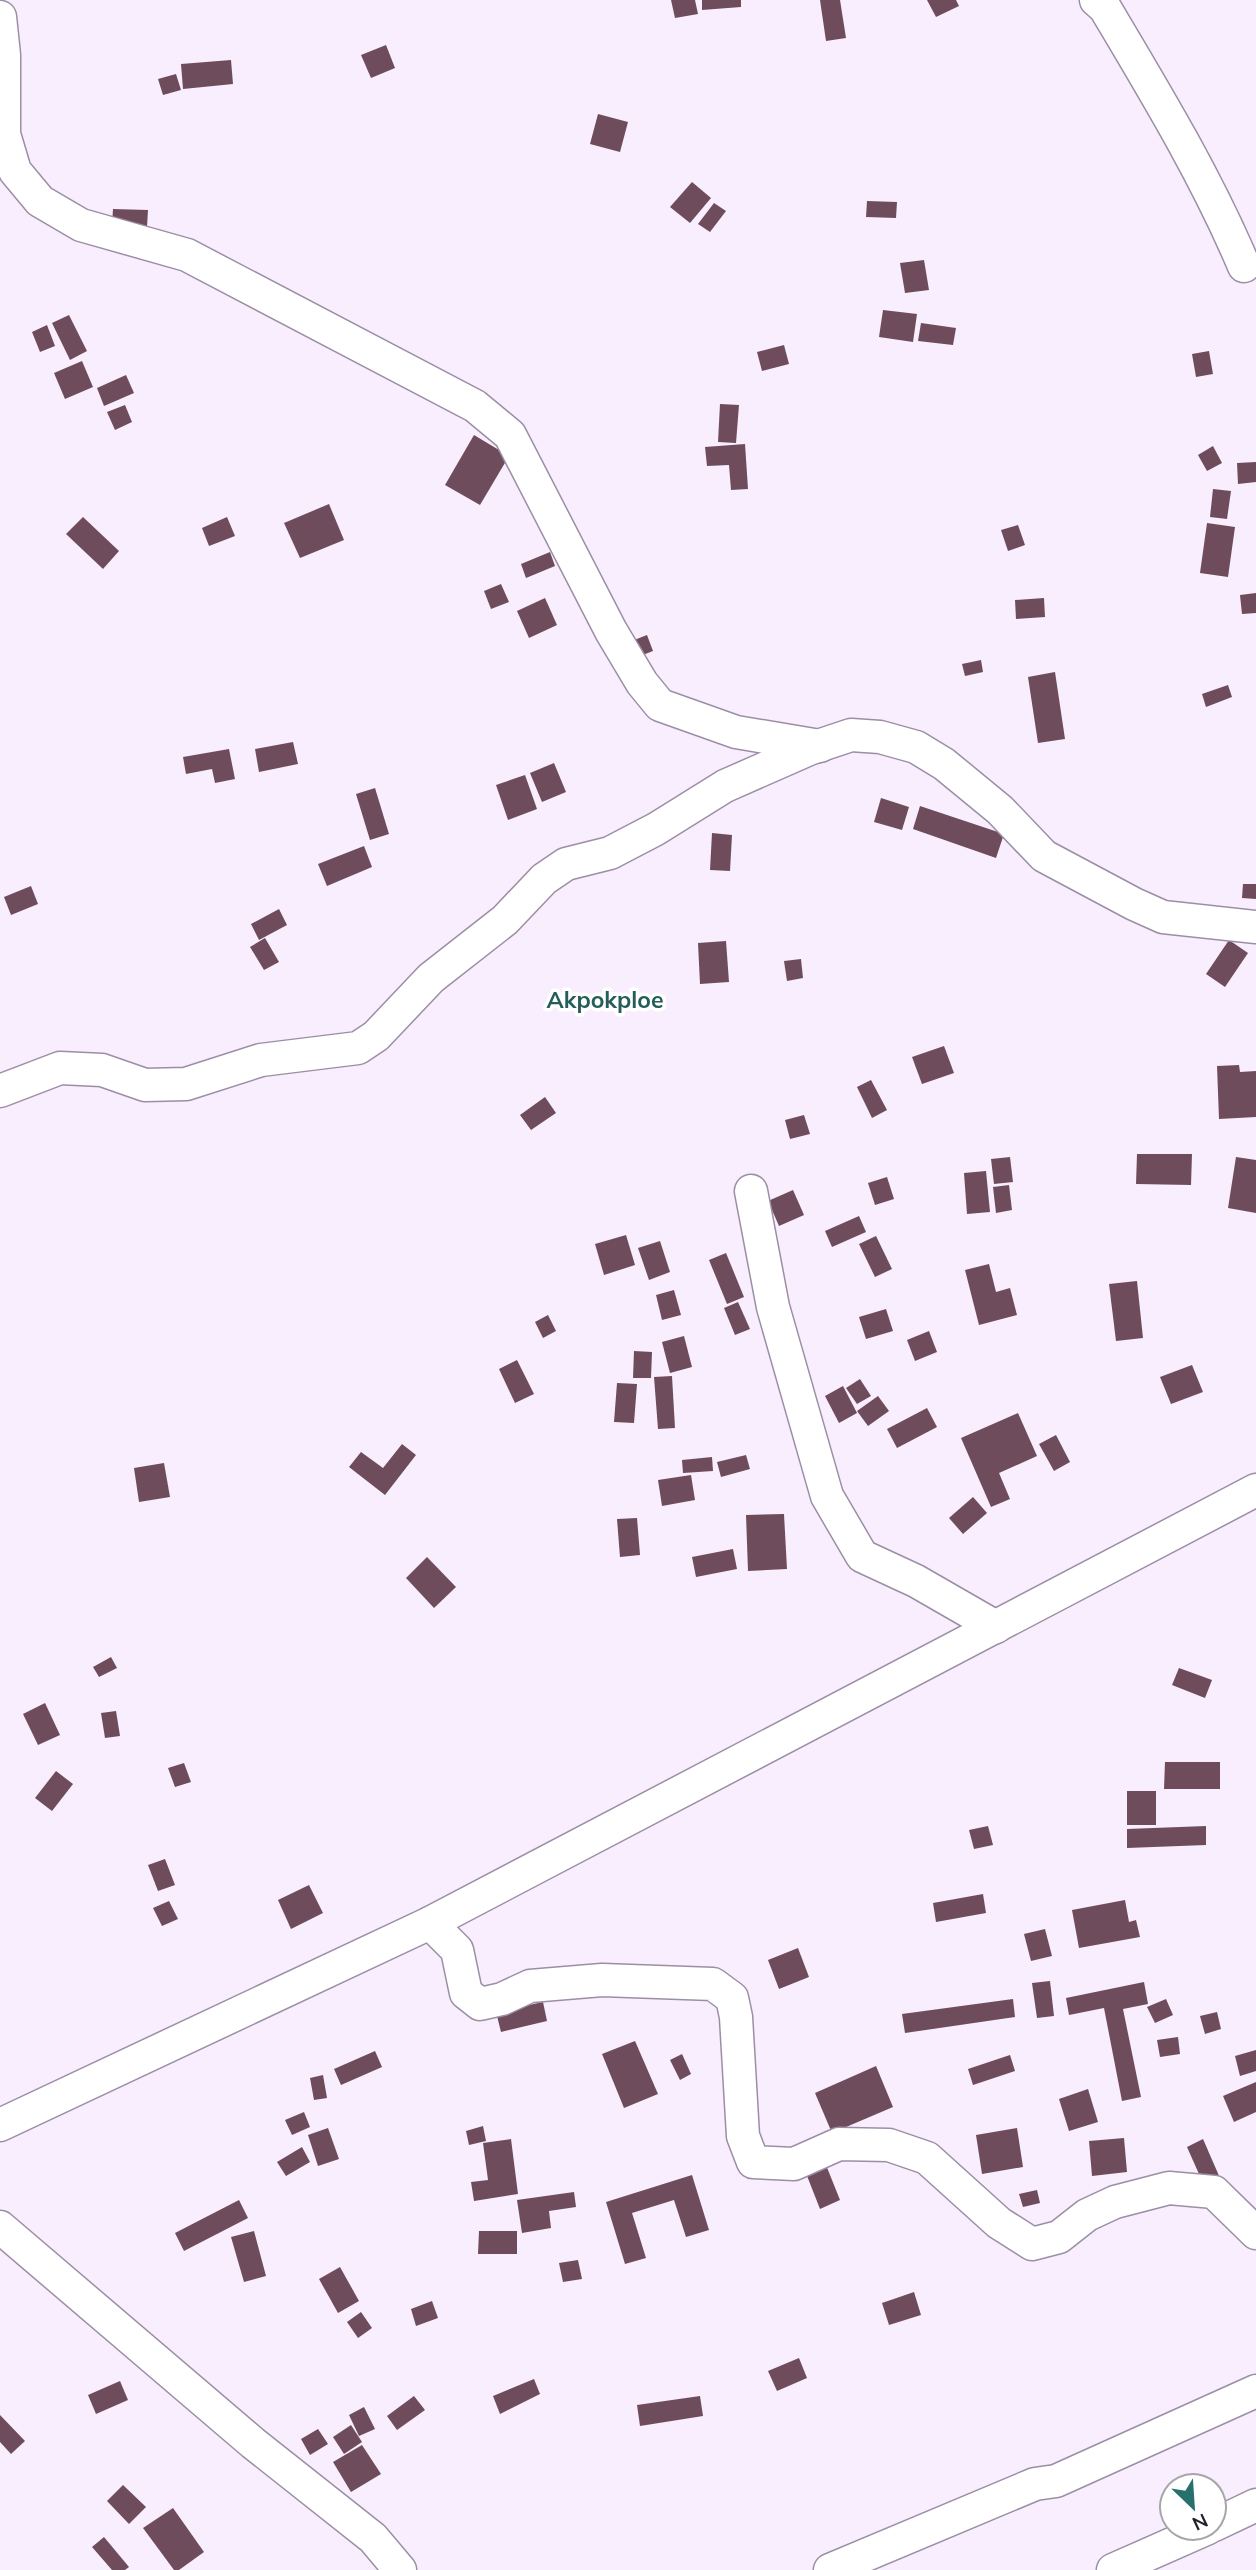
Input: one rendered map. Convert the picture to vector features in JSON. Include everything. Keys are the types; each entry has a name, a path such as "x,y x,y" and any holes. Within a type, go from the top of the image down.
{"street":[{"path":"1096,0 1105,8 1184,143 1226,224 1244,266"},
{"path":"0,17 4,55 5,134 15,171 40,201 81,225 187,255 475,407 510,435 611,631 642,683 660,705 736,732 820,746"},
{"path":"0,1091 60,1068 102,1069 145,1085 186,1084 261,1060 358,1048 376,1036 431,978 505,920 544,879 566,864 610,853 656,829 725,786 851,735 880,737 916,747 944,764 1000,810 1044,856 1163,917 1256,927"},
{"path":"751,1191 773,1307 827,1496 862,1556 916,1581 996,1626"},
{"path":"0,2125 430,1923 1256,1490"},
{"path":"430,1923 457,1950 466,1993 480,2004 502,1999 530,1986 601,1980 713,1984 732,1998 743,2136 753,2162 793,2164 839,2144 889,2145 927,2158 999,2224 1032,2244 1059,2237 1087,2215 1115,2202 1170,2188 1214,2192 1256,2233"},
{"path":"0,2227 253,2443 373,2538 400,2570"},
{"path":"830,2570 1035,2484 1056,2481 1256,2391"},
{"path":"1228,2518 1256,2505"},
{"path":"1113,2570 1150,2562 1184,2542"}],"building":[{"path":"671,0 695,0 698,14 675,18"},
{"path":"702,0 741,0 741,7 702,10"},
{"path":"820,0 840,0 846,38 826,41"},
{"path":"927,0 956,0 959,6 936,17"},
{"path":"386,45 395,68 371,78 361,55"},
{"path":"231,60 233,84 183,89 181,64"},
{"path":"176,74 181,90 163,95 158,79"},
{"path":"598,114 628,122 620,152 590,144"},
{"path":"692,182 711,198 690,223 670,207"},
{"path":"867,201 897,202 896,218 866,217"},
{"path":"714,203 726,211 710,232 698,224"},
{"path":"113,209 148,210 147,227 112,226"},
{"path":"924,260 929,290 905,293 900,263"},
{"path":"883,310 917,314 913,342 879,337"},
{"path":"69,315 87,351 70,360 52,323"},
{"path":"921,323 956,328 953,345 918,341"},
{"path":"47,325 55,346 40,352 32,332"},
{"path":"784,345 789,364 762,371 757,352"},
{"path":"1209,351 1213,374 1196,377 1192,354"},
{"path":"82,361 93,387 65,399 54,373"},
{"path":"126,375 134,393 104,406 97,388"},
{"path":"720,404 739,405 736,443 718,442"},
{"path":"125,405 132,422 115,430 107,412"},
{"path":"474,435 509,456 480,505 445,485"},
{"path":"745,444 748,489 731,490 729,465 707,466 705,447"},
{"path":"1213,446 1222,463 1207,471 1198,455"},
{"path":"1256,462 1256,482 1238,484 1237,463"},
{"path":"1213,489 1231,491 1227,519 1210,517"},
{"path":"329,504 344,540 300,558 284,523"},
{"path":"83,517 119,551 103,569 66,534"},
{"path":"227,517 235,536 209,546 202,528"},
{"path":"1207,523 1235,527 1228,577 1200,573"},
{"path":"1018,525 1025,545 1008,551 1001,530"},
{"path":"550,552 555,566 526,578 521,564"},
{"path":"501,584 509,602 491,609 484,591"},
{"path":"1256,593 1256,613 1242,614 1240,595"},
{"path":"545,598 557,625 529,638 517,611"},
{"path":"1044,598 1045,617 1016,619 1015,600"},
{"path":"647,635 653,651 635,658 629,642"},
{"path":"981,660 983,672 965,676 962,664"},
{"path":"1055,672 1065,739 1038,743 1028,677"},
{"path":"1228,685 1232,697 1206,707 1202,694"},
{"path":"293,742 298,764 259,772 255,749"},
{"path":"229,749 235,779 215,783 212,769 186,774 183,757"},
{"path":"554,763 566,792 542,802 530,773"},
{"path":"525,775 537,809 508,820 496,785"},
{"path":"375,788 389,834 370,840 356,794"},
{"path":"881,798 909,807 902,830 874,822"},
{"path":"920,806 1004,834 996,858 913,829"},
{"path":"712,833 732,835 730,871 710,870"},
{"path":"364,846 372,867 327,886 318,864"},
{"path":"1243,884 1256,884 1256,899 1242,898"},
{"path":"31,886 38,904 11,915 4,897"},
{"path":"279,909 287,925 259,940 251,924"},
{"path":"265,938 279,962 264,970 250,947"},
{"path":"1229,940 1248,953 1225,987 1206,974"},
{"path":"726,941 729,982 700,984 698,943"},
{"path":"801,959 803,978 787,981 784,961"},
{"path":"944,1046 954,1073 922,1084 912,1057"},
{"path":"1239,1065 1240,1072 1256,1071 1256,1117 1219,1119 1217,1066"},
{"path":"871,1080 887,1110 872,1118 857,1087"},
{"path":"545,1097 556,1113 531,1130 520,1115"},
{"path":"804,1115 810,1134 790,1139 785,1120"},
{"path":"1137,1154 1192,1154 1191,1185 1136,1184"},
{"path":"1010,1157 1013,1182 994,1184 991,1159"},
{"path":"1236,1157 1256,1160 1256,1213 1228,1208"},
{"path":"986,1171 990,1212 967,1214 964,1173"},
{"path":"887,1177 894,1199 875,1205 868,1183"},
{"path":"1009,1185 1012,1210 996,1213 993,1187"},
{"path":"793,1190 804,1215 779,1226 768,1201"},
{"path":"859,1216 866,1232 832,1247 825,1231"},
{"path":"626,1235 635,1265 604,1275 595,1244"},
{"path":"876,1236 892,1269 875,1277 859,1244"},
{"path":"660,1241 670,1272 649,1280 638,1248"},
{"path":"726,1253 744,1297 727,1304 709,1260"},
{"path":"989,1264 996,1292 1010,1288 1017,1315 979,1325 965,1270"},
{"path":"1137,1281 1143,1338 1116,1341 1109,1284"},
{"path":"674,1290 681,1315 662,1320 656,1295"},
{"path":"738,1302 750,1329 735,1335 724,1308"},
{"path":"886,1309 893,1331 866,1339 859,1317"},
{"path":"548,1315 556,1331 543,1338 535,1322"},
{"path":"929,1331 937,1352 915,1361 907,1340"},
{"path":"684,1336 692,1367 670,1373 662,1342"},
{"path":"634,1351 652,1352 651,1378 633,1378"},
{"path":"517,1360 534,1394 515,1403 499,1369"},
{"path":"1192,1365 1203,1392 1171,1404 1160,1377"},
{"path":"672,1376 675,1428 658,1429 654,1377"},
{"path":"860,1379 871,1396 857,1404 846,1388"},
{"path":"617,1383 637,1384 634,1423 614,1422"},
{"path":"843,1386 857,1413 839,1423 825,1396"},
{"path":"878,1396 889,1411 868,1426 857,1411"},
{"path":"927,1408 937,1427 897,1448 887,1429"},
{"path":"1018,1413 1037,1456 999,1473 1010,1499 991,1507 961,1438"},
{"path":"1056,1435 1070,1462 1054,1471 1039,1444"},
{"path":"402,1444 416,1455 385,1495 349,1467 361,1452 383,1468"},
{"path":"746,1455 750,1469 721,1477 717,1462"},
{"path":"712,1457 713,1471 683,1473 682,1460"},
{"path":"164,1463 170,1497 139,1502 134,1468"},
{"path":"691,1475 695,1500 662,1506 658,1480"},
{"path":"973,1497 987,1513 963,1534 949,1518"},
{"path":"784,1514 787,1569 748,1571 746,1515"},
{"path":"637,1518 640,1555 620,1557 617,1519"},
{"path":"733,1549 737,1569 696,1577 692,1557"},
{"path":"427,1557 456,1587 434,1608 406,1578"},
{"path":"111,1657 117,1668 99,1677 93,1667"},
{"path":"1179,1668 1212,1680 1205,1698 1172,1685"},
{"path":"45,1703 60,1735 38,1745 23,1714"},
{"path":"116,1711 120,1736 105,1738 101,1713"},
{"path":"1165,1762 1220,1762 1220,1789 1164,1789"},
{"path":"184,1763 191,1782 175,1787 168,1768"},
{"path":"56,1771 73,1784 52,1811 35,1798"},
{"path":"1127,1791 1156,1791 1156,1825 1127,1825"},
{"path":"988,1826 993,1845 974,1849 969,1830"},
{"path":"1206,1826 1206,1845 1127,1848 1127,1829"},
{"path":"165,1859 175,1885 158,1891 148,1865"},
{"path":"309,1885 323,1913 291,1929 278,1900"},
{"path":"983,1894 986,1913 936,1922 933,1903"},
{"path":"1125,1900 1129,1922 1136,1920 1140,1937 1079,1948 1072,1910"},
{"path":"169,1901 178,1919 162,1926 153,1908"},
{"path":"1045,1929 1052,1956 1031,1961 1024,1934"},
{"path":"798,1948 809,1977 779,1989 768,1960"},
{"path":"1050,1981 1054,2016 1037,2018 1032,1983"},
{"path":"1144,1982 1148,2004 1123,2009 1141,2097 1122,2101 1104,2008 1069,2015 1066,1998"},
{"path":"1013,1999 1015,2017 905,2033 902,2014"},
{"path":"1166,1999 1173,2015 1155,2023 1147,2007"},
{"path":"543,2002 547,2021 501,2032 496,2012"},
{"path":"1217,2012 1221,2029 1205,2034 1200,2016"},
{"path":"1178,2037 1180,2054 1160,2057 1157,2040"},
{"path":"635,2041 658,2094 624,2108 602,2054"},
{"path":"1256,2050 1256,2071 1240,2076 1235,2056"},
{"path":"375,2051 382,2067 341,2085 334,2069"},
{"path":"682,2054 691,2074 680,2080 670,2060"},
{"path":"1010,2055 1015,2071 973,2085 968,2069"},
{"path":"876,2066 893,2107 832,2133 815,2093"},
{"path":"323,2075 327,2098 314,2100 310,2078"},
{"path":"1256,2082 1256,2112 1234,2122 1223,2096"},
{"path":"1088,2089 1098,2122 1069,2131 1059,2099"},
{"path":"304,2112 310,2127 292,2135 285,2120"},
{"path":"483,2126 486,2141 469,2145 466,2131"},
{"path":"328,2128 339,2159 318,2166 308,2135"},
{"path":"1017,2128 1023,2167 982,2174 976,2135"},
{"path":"1124,2138 1127,2172 1092,2176 1089,2141"},
{"path":"511,2139 518,2194 474,2201 471,2182 488,2180 483,2143"},
{"path":"1203,2139 1223,2185 1207,2192 1187,2147"},
{"path":"302,2147 310,2162 286,2176 277,2162"},
{"path":"820,2150 840,2200 820,2209 800,2158"},
{"path":"692,2175 709,2230 686,2237 674,2200 632,2213 646,2258 625,2264 606,2202"},
{"path":"1037,2190 1040,2203 1023,2207 1019,2194"},
{"path":"574,2192 576,2207 549,2211 551,2228 522,2233 517,2200"},
{"path":"239,2200 248,2218 184,2251 175,2233"},
{"path":"254,2231 266,2276 244,2282 231,2237"},
{"path":"479,2231 517,2231 517,2254 478,2254"},
{"path":"578,2260 582,2279 563,2282 559,2263"},
{"path":"340,2267 359,2301 338,2313 319,2279"},
{"path":"914,2292 921,2315 889,2325 882,2303"},
{"path":"432,2301 438,2318 416,2326 411,2309"},
{"path":"361,2312 372,2328 358,2338 347,2322"},
{"path":"799,2358 807,2378 777,2391 768,2371"},
{"path":"534,2379 540,2394 500,2414 493,2396"},
{"path":"120,2381 128,2400 96,2414 88,2395"},
{"path":"414,2396 425,2410 397,2430 387,2416"},
{"path":"700,2396 703,2416 640,2426 637,2405"},
{"path":"364,2407 375,2429 359,2436 349,2415"},
{"path":"0,2415 25,2441 11,2454 0,2442"},
{"path":"351,2425 362,2442 344,2454 333,2437"},
{"path":"318,2429 328,2444 310,2455 301,2439"},
{"path":"362,2445 381,2474 351,2492 333,2462"},
{"path":"123,2485 146,2507 129,2524 107,2501"},
{"path":"173,2508 204,2552 179,2570 174,2570 143,2528"},
{"path":"104,2537 129,2567 125,2570 112,2570 92,2547"}],"district":[{"name":"Akpokploe","path":"605,999"}]}
